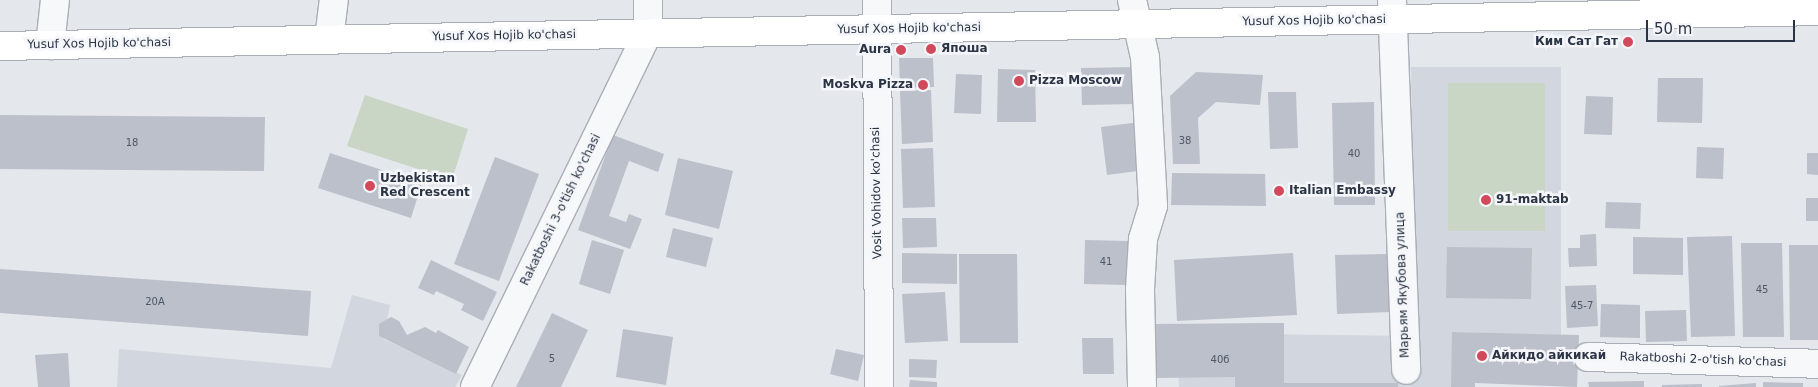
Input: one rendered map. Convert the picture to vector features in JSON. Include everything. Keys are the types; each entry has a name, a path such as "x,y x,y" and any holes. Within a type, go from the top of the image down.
{"main road":[{"name":"Yusuf Xos Hojib ko'chasi","path":"0,46 876,29 1135,12 1625,8 1818,12"}],"street":[{"path":"50,45 55,0"},
{"path":"330,39 334,0"},
{"path":"648,0 648,33"},
{"name":"Vosit Vohidov ko'chasi","path":"877,0 878,387"},
{"name":"Марьям Якубова улица","path":"1392,10 1406,370"},
{"path":"1135,12 1146,57 1152,206 1143,239 1140,290 1142,387"},
{"name":"Rakatboshi 3-o'tish ko'chasi","path":"475,387 648,33"},
{"name":"Rakatboshi 2-o'tish ko'chasi","path":"1588,357 1818,364"}],"shaded area":[{"name":"91-maktab","path":"1411,67 1561,67 1561,335 1453,332 1451,387 1179,387 1177,333 1414,336"},
{"path":"352,295 390,305 383,339 462,375 455,387 117,387 119,349 331,368"}],"green space":[{"path":"1448,83 1545,83 1545,231 1448,231"},
{"path":"365,95 468,129 452,180 347,146"}],"building":[{"path":"899,58 933,58 934,87 900,88"},
{"path":"1135,67 1136,104 1082,105 1081,68"},
{"path":"998,69 1035,70 1036,122 997,122"},
{"path":"1196,72 1263,75 1260,105 1216,102 1198,118 1200,164 1173,164 1170,96"},
{"path":"956,74 982,75 981,114 954,113"},
{"path":"1658,78 1703,78 1702,123 1657,122"},
{"path":"931,90 933,142 902,144 900,91"},
{"path":"1268,92 1296,92 1298,148 1270,149"},
{"path":"1586,96 1613,97 1612,135 1584,134"},
{"path":"1374,102 1375,205 1334,205 1332,103"},
{"path":"0,115 265,117 264,171 0,169"},
{"path":"1140,122 1146,170 1107,175 1101,127"},
{"path":"613,135 664,154 658,172 629,161 609,216 626,222 629,214 642,219 630,249 578,230"},
{"path":"1697,147 1724,148 1723,179 1696,178"},
{"path":"933,148 935,207 903,208 901,149"},
{"name":"Uzbekistan Red Crescent","path":"330,153 422,183 411,218 318,188"},
{"path":"1807,153 1818,153 1818,175 1807,174"},
{"path":"495,157 539,174 499,281 454,264"},
{"path":"678,158 733,171 719,229 665,215"},
{"path":"1172,173 1265,174 1266,206 1171,205"},
{"path":"1806,198 1818,198 1818,221 1806,221"},
{"path":"1606,202 1641,203 1640,229 1605,228"},
{"path":"902,218 936,218 937,247 903,248"},
{"path":"673,228 713,238 706,267 666,257"},
{"path":"1596,234 1597,266 1569,267 1568,248 1580,248 1580,235"},
{"path":"1732,236 1735,336 1691,337 1687,237"},
{"path":"1633,237 1683,238 1683,275 1633,274"},
{"path":"592,240 624,250 610,294 579,284"},
{"path":"1085,240 1128,241 1127,285 1084,284"},
{"path":"1741,243 1782,243 1784,337 1743,337"},
{"path":"1789,245 1818,245 1818,340 1790,340"},
{"path":"1447,247 1532,248 1531,299 1446,298"},
{"path":"902,253 957,254 957,284 902,283"},
{"path":"1293,253 1297,315 1177,321 1174,260"},
{"path":"959,254 1017,254 1018,343 960,343"},
{"path":"1389,254 1391,312 1337,314 1335,255"},
{"path":"431,260 497,292 483,321 461,310 464,304 436,291 434,295 418,288"},
{"path":"0,269 311,291 308,336 0,313"},
{"path":"1596,285 1598,326 1567,328 1565,286"},
{"path":"945,292 948,341 905,343 902,294"},
{"path":"1601,304 1640,305 1640,338 1600,337"},
{"path":"1686,310 1687,341 1646,342 1645,311"},
{"path":"552,313 588,330 561,387 516,387"},
{"path":"391,317 399,321 407,335 425,327 436,333 438,330 469,347 456,374 379,336 379,324"},
{"path":"1284,323 1284,383 1398,383 1398,387 1235,387 1235,377 1155,378 1155,324"},
{"path":"623,329 673,337 666,385 616,377"},
{"path":"1452,332 1579,335 1577,387 1475,383 1475,387 1451,387"},
{"path":"1082,338 1113,338 1114,374 1083,374"},
{"path":"836,349 864,355 858,381 830,374"},
{"path":"68,353 70,387 38,387 35,355"},
{"path":"909,359 937,360 936,378 909,377"},
{"path":"910,380 937,382 937,387 909,387"},
{"path":"1644,381 1644,387 1589,387 1588,382"},
{"path":"1763,382 1803,383 1803,387 1763,387"},
{"path":"1756,383 1756,387 1719,387 1719,386"},
{"path":"1702,384 1702,387 1662,387 1662,385"}],"place":[{"name":"Ким Сат Гат","path":"1628,42"},
{"name":"Япоша","path":"931,49"},
{"name":"Aura","path":"901,50"},
{"name":"Pizza Moscow","path":"1019,81"},
{"name":"Moskva Pizza","path":"923,85"},
{"name":"Uzbekistan Red Crescent","path":"370,186"},
{"name":"Italian Embassy","path":"1279,191"},
{"name":"91-maktab","path":"1486,200"},
{"name":"Айкидо айкикай","path":"1482,356"}]}
